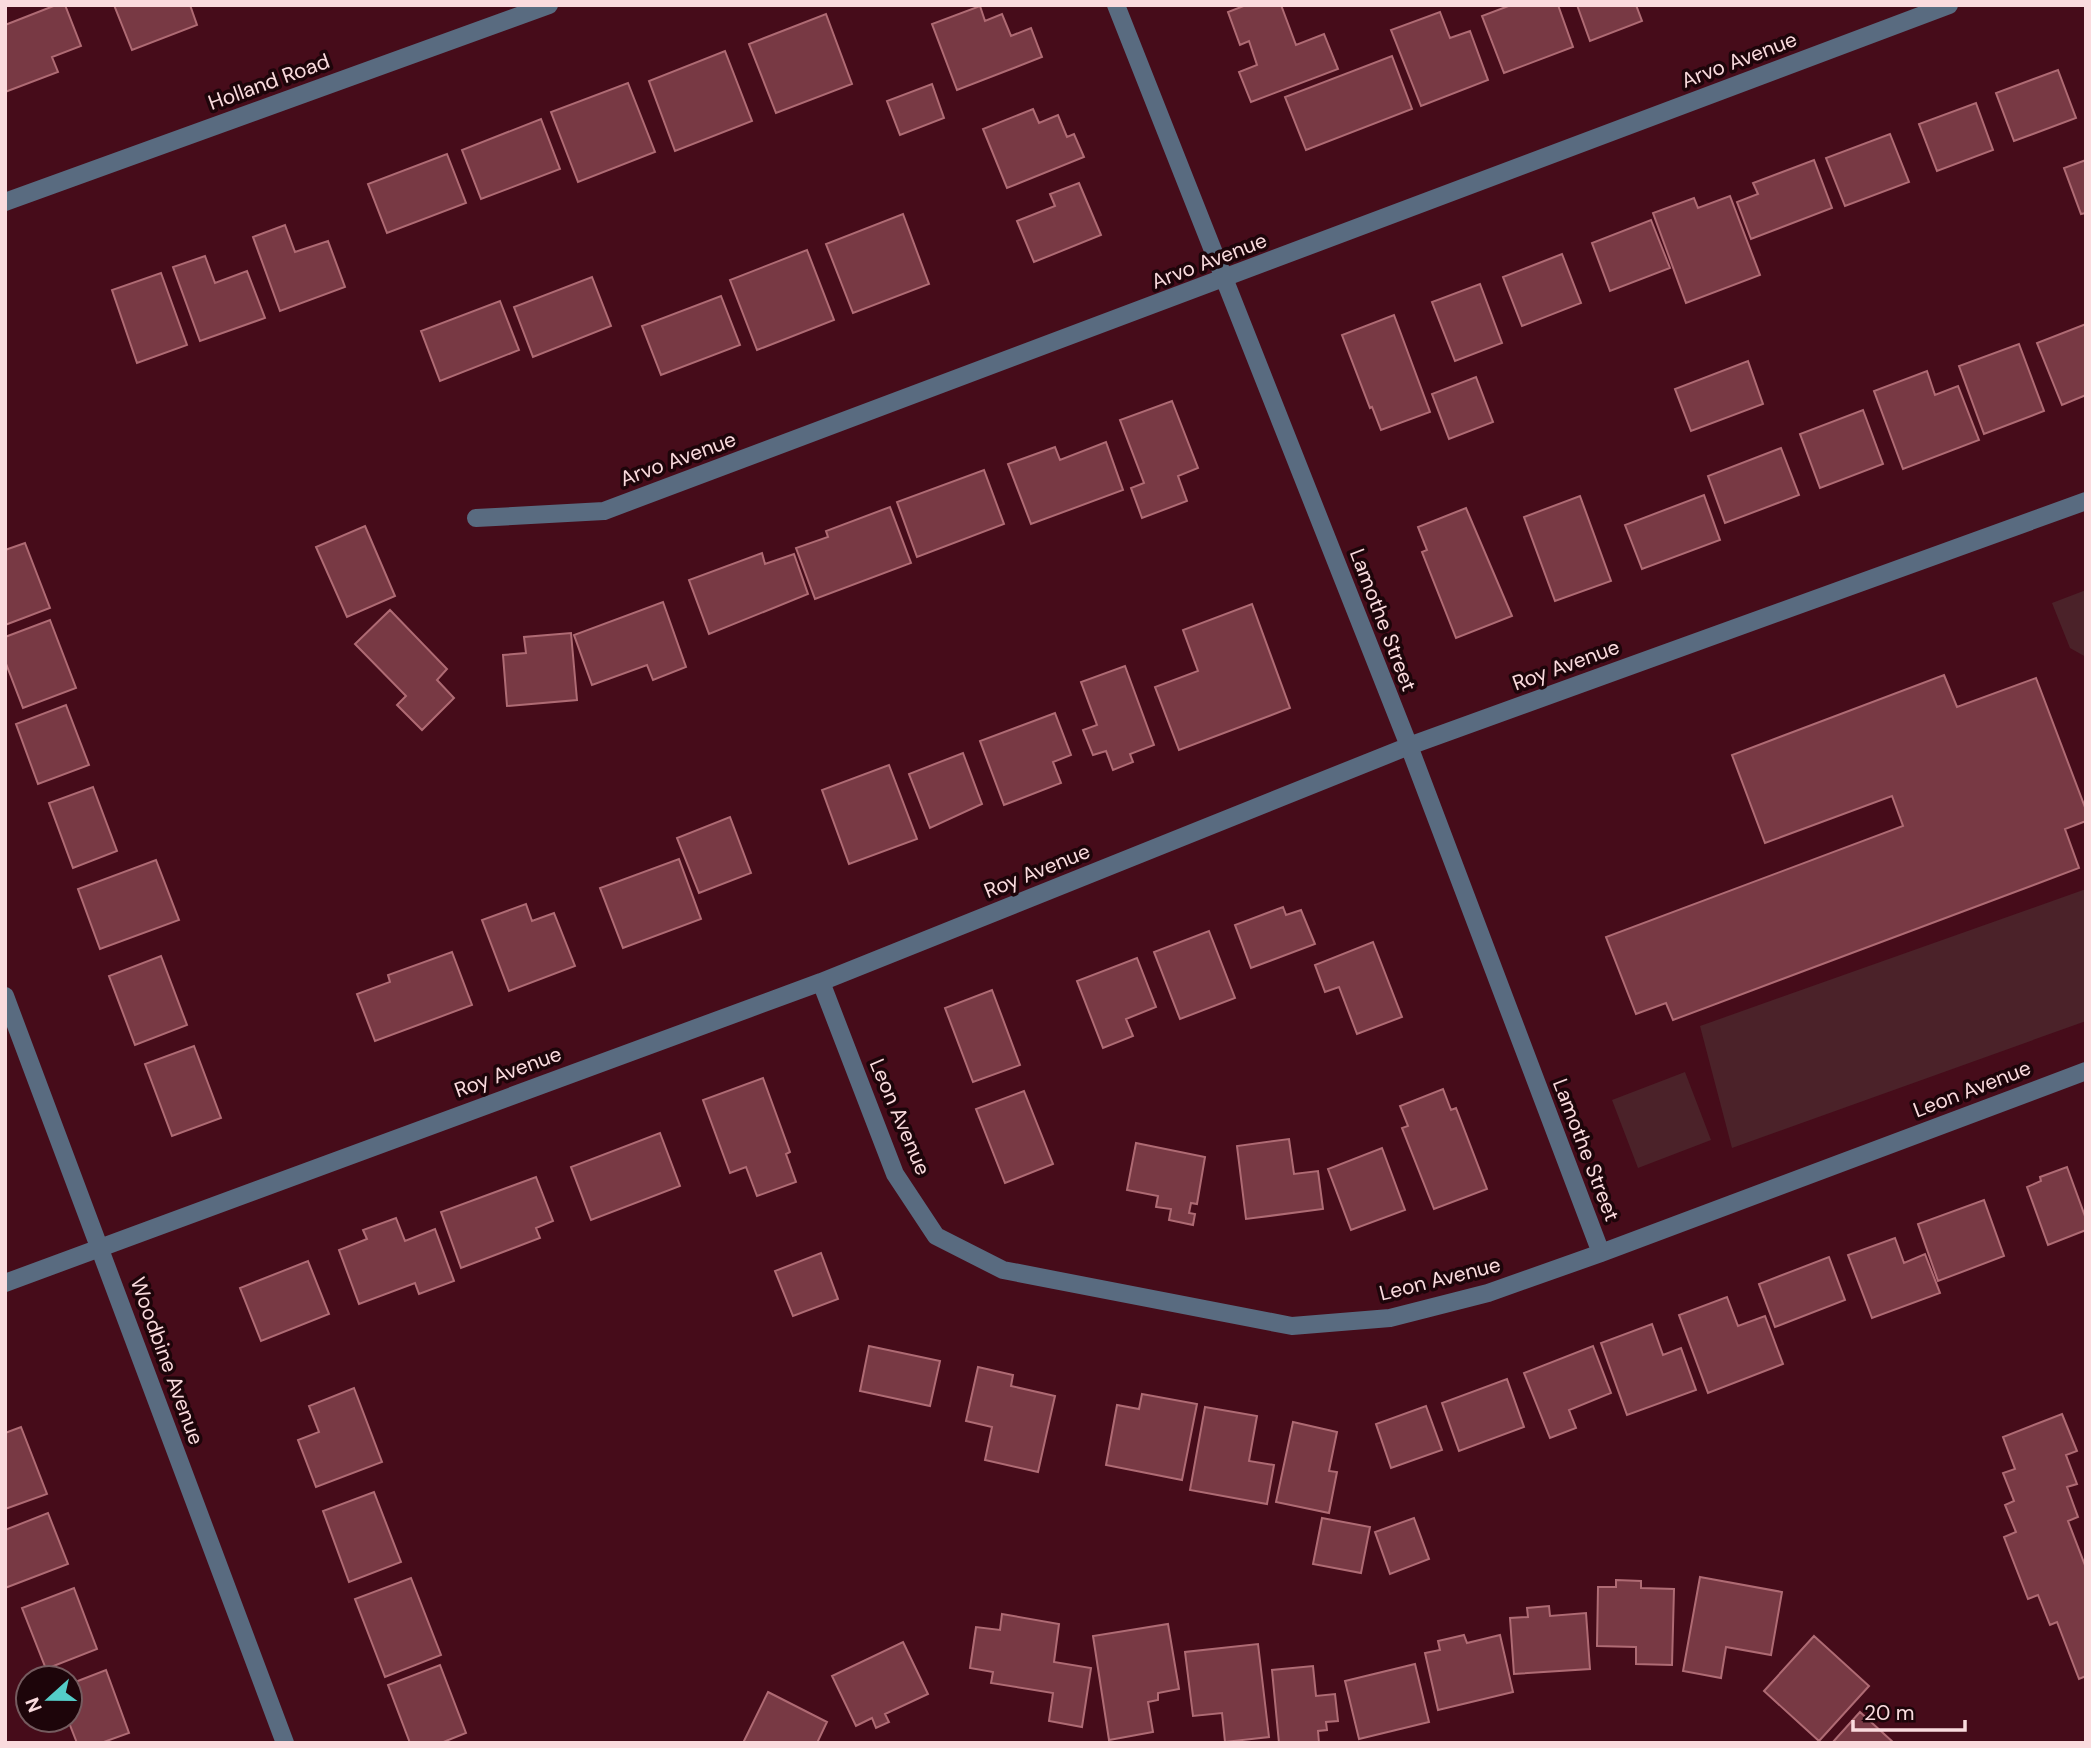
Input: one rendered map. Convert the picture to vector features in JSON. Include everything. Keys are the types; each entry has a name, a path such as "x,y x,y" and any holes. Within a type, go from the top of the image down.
{"street":[{"name":"Holland Road","path":"5,202 549,5"},
{"name":"Lamothe Street","path":"1116,5 1409,746 1601,1254"},
{"name":"Arvo Avenue","path":"476,518 604,511 1949,5"},
{"name":"Roy Avenue","path":"5,1283 821,982 1409,746 2086,501"},
{"name":"Leon Avenue","path":"821,982 895,1174 936,1236 1003,1270 1292,1326 1390,1318 1488,1293 1601,1254 2086,1071"},
{"name":"Woodbine Avenue","path":"5,996 285,1743"}],"shaded area":[{"path":"2086,590 2086,657 2070,648 2052,603"},
{"path":"2086,889 2086,1021 1732,1148 1700,1026"},
{"path":"1685,1072 1711,1140 1638,1168 1612,1100"}],"building":[{"path":"56,5 65,5 81,46 52,57 58,72 5,92 5,25"},
{"path":"114,5 190,5 197,25 132,50"},
{"path":"1246,5 1281,5 1296,45 1324,34 1338,69 1251,102 1239,72 1257,65 1249,41 1240,45 1228,12"},
{"path":"1511,5 1558,5 1573,47 1504,73 1482,16"},
{"path":"1577,5 1636,5 1642,21 1590,41"},
{"path":"980,6 985,21 1002,14 1011,36 1031,28 1042,57 957,90 932,24"},
{"path":"1440,12 1450,38 1470,31 1488,80 1421,106 1391,30"},
{"path":"826,14 852,84 776,113 749,44"},
{"path":"725,51 752,121 675,151 649,81"},
{"path":"1392,56 1412,109 1306,150 1285,97"},
{"path":"2058,70 2076,118 2014,141 1996,93"},
{"path":"628,83 655,152 578,182 551,112"},
{"path":"932,84 944,118 900,135 887,101"},
{"path":"1976,103 1993,150 1937,171 1919,124"},
{"path":"1033,109 1039,123 1058,115 1067,137 1074,134 1084,157 1007,188 983,129"},
{"path":"541,119 560,169 481,199 462,150"},
{"path":"1890,134 1909,182 1845,206 1826,158"},
{"path":"447,154 466,203 387,233 368,184"},
{"path":"1814,160 1832,208 1751,239 1737,202 1758,194 1753,183"},
{"path":"2086,160 2086,213 2081,214 2064,168"},
{"path":"1079,183 1101,235 1034,262 1017,221 1055,206 1050,194"},
{"path":"1730,196 1760,275 1686,303 1653,213 1694,198 1698,208"},
{"path":"903,214 929,284 853,313 826,244"},
{"path":"1651,220 1670,268 1610,291 1592,243"},
{"path":"285,225 295,252 328,241 345,287 280,311 253,237"},
{"path":"807,250 834,320 757,350 730,280"},
{"path":"1562,254 1581,303 1522,326 1503,277"},
{"path":"205,256 215,283 247,271 265,318 200,341 173,267"},
{"path":"161,273 187,345 137,363 112,290"},
{"path":"592,277 611,326 533,357 514,307"},
{"path":"1480,284 1502,343 1455,361 1432,302"},
{"path":"721,296 740,345 661,375 642,326"},
{"path":"500,301 519,350 440,381 421,331"},
{"path":"1394,315 1430,412 1381,430 1342,335"},
{"path":"2086,324 2086,395 2062,405 2037,343"},
{"path":"2019,344 2044,411 1984,434 1959,366"},
{"path":"1748,361 1763,404 1691,431 1675,389"},
{"path":"1927,371 1935,395 1958,386 1979,440 1903,469 1874,391"},
{"path":"1476,377 1493,422 1449,439 1432,394"},
{"path":"1172,401 1198,468 1178,476 1187,501 1142,518 1131,488 1144,483 1120,420"},
{"path":"1863,410 1883,464 1820,488 1800,434"},
{"path":"1106,442 1123,490 1031,524 1008,464 1055,447 1060,460"},
{"path":"1781,448 1799,495 1725,523 1708,476"},
{"path":"984,470 1004,524 917,557 897,502"},
{"path":"1704,495 1720,540 1642,569 1625,525"},
{"path":"1580,496 1611,581 1555,601 1524,517"},
{"path":"890,507 911,563 815,599 796,548 828,537 826,531"},
{"path":"1466,508 1512,616 1456,638 1422,552 1427,550 1418,527"},
{"path":"365,526 395,596 347,617 316,547"},
{"path":"25,543 50,608 5,625 5,550"},
{"path":"762,553 765,564 794,554 808,594 709,634 689,580"},
{"path":"663,602 686,667 653,680 647,665 592,685 574,635"},
{"path":"1252,604 1290,708 1179,750 1155,687 1198,671 1183,630"},
{"path":"390,610 447,669 437,680 454,698 422,730 397,705 406,696 355,644"},
{"path":"50,620 76,688 23,708 5,661 5,637"},
{"path":"571,633 577,700 507,706 503,655 526,653 524,637"},
{"path":"1125,666 1154,745 1130,754 1133,762 1113,770 1106,751 1093,755 1083,730 1097,725 1081,682"},
{"path":"1944,675 1957,707 2036,678 2086,810 2086,821 2065,829 2079,868 1673,1020 1666,1003 1636,1014 1606,937 1903,826 1892,796 1765,843 1732,755"},
{"path":"66,705 89,765 38,784 16,724"},
{"path":"1055,713 1071,755 1053,762 1061,783 1004,805 980,741"},
{"path":"963,753 982,804 930,828 909,774"},
{"path":"889,765 917,839 849,864 822,790"},
{"path":"93,787 117,851 73,868 49,803"},
{"path":"730,817 751,873 699,893 677,838"},
{"path":"679,859 701,919 623,948 600,888"},
{"path":"156,860 179,920 100,949 78,889"},
{"path":"526,904 532,921 554,913 575,966 509,991 482,920"},
{"path":"1283,907 1286,915 1301,910 1315,944 1251,968 1235,925"},
{"path":"1209,931 1235,998 1180,1019 1154,952"},
{"path":"1373,942 1402,1017 1357,1034 1339,987 1325,992 1315,965"},
{"path":"452,952 472,1005 375,1041 357,994 390,982 388,975"},
{"path":"161,956 187,1025 135,1045 109,976"},
{"path":"1137,958 1156,1007 1126,1019 1133,1036 1103,1048 1077,981"},
{"path":"992,990 1020,1065 973,1082 945,1008"},
{"path":"194,1046 221,1118 172,1136 145,1064"},
{"path":"763,1078 790,1152 786,1154 796,1182 757,1196 746,1167 730,1173 703,1100"},
{"path":"1443,1089 1451,1110 1456,1108 1487,1189 1434,1209 1402,1128 1408,1126 1400,1106"},
{"path":"1024,1091 1053,1164 1005,1183 976,1109"},
{"path":"660,1133 680,1186 591,1220 571,1167"},
{"path":"1289,1139 1294,1174 1318,1171 1323,1209 1246,1219 1237,1146"},
{"path":"1136,1143 1205,1157 1197,1204 1191,1203 1189,1213 1195,1214 1193,1225 1169,1220 1171,1209 1156,1207 1158,1196 1127,1190"},
{"path":"1382,1148 1405,1210 1351,1230 1328,1169"},
{"path":"2067,1167 2086,1219 2086,1230 2048,1245 2027,1187 2041,1181 2040,1177"},
{"path":"536,1177 553,1221 536,1228 540,1238 461,1268 441,1212"},
{"path":"1984,1200 2004,1256 1938,1281 1918,1224"},
{"path":"396,1218 405,1241 435,1229 454,1281 419,1294 415,1283 359,1304 339,1250 367,1239 363,1230"},
{"path":"1895,1238 1904,1263 1925,1254 1940,1293 1872,1318 1848,1255"},
{"path":"821,1253 838,1299 793,1316 775,1271"},
{"path":"1829,1257 1845,1300 1775,1327 1759,1284"},
{"path":"308,1261 329,1314 261,1341 240,1288"},
{"path":"1727,1297 1738,1326 1765,1316 1783,1364 1708,1393 1679,1315"},
{"path":"1652,1324 1663,1355 1681,1348 1696,1390 1627,1415 1601,1343"},
{"path":"869,1346 940,1361 930,1406 860,1391"},
{"path":"1593,1346 1611,1393 1569,1410 1576,1428 1550,1438 1524,1373"},
{"path":"978,1367 1013,1375 1011,1386 1055,1396 1038,1472 985,1460 992,1427 966,1421"},
{"path":"1507,1379 1524,1427 1459,1451 1442,1403"},
{"path":"354,1388 382,1462 316,1487 298,1440 319,1432 309,1406"},
{"path":"1142,1394 1197,1404 1182,1480 1106,1465 1117,1405 1139,1409"},
{"path":"1426,1406 1442,1450 1391,1468 1376,1424"},
{"path":"1205,1407 1257,1416 1249,1461 1274,1465 1267,1504 1190,1490"},
{"path":"2062,1414 2077,1451 2066,1455 2077,1484 2067,1487 2078,1517 2068,1521 2086,1568 2086,1676 2079,1679 2057,1622 2050,1625 2038,1595 2028,1599 2004,1537 2016,1532 2005,1505 2014,1501 2003,1473 2015,1469 2003,1437"},
{"path":"1293,1422 1337,1432 1329,1471 1337,1472 1329,1513 1276,1502"},
{"path":"21,1427 47,1494 5,1509 5,1433"},
{"path":"374,1492 401,1562 349,1582 323,1511"},
{"path":"48,1513 68,1564 5,1588 5,1530"},
{"path":"1322,1518 1370,1527 1361,1573 1313,1564"},
{"path":"1414,1518 1429,1559 1390,1574 1375,1532"},
{"path":"1700,1577 1782,1592 1771,1655 1726,1647 1721,1678 1683,1671"},
{"path":"411,1578 441,1655 385,1677 355,1599"},
{"path":"1616,1580 1641,1581 1641,1588 1674,1589 1672,1665 1636,1664 1636,1647 1597,1646 1598,1587 1616,1587"},
{"path":"74,1588 97,1649 59,1664 44,1664 22,1608"},
{"path":"1549,1606 1550,1616 1586,1613 1590,1669 1514,1674 1510,1618 1528,1617 1527,1608"},
{"path":"1002,1614 1059,1624 1054,1662 1091,1668 1082,1727 1049,1721 1053,1693 991,1683 993,1672 970,1668 976,1627 1000,1630"},
{"path":"1168,1624 1179,1689 1158,1693 1158,1700 1148,1702 1153,1732 1109,1740 1093,1636"},
{"path":"1464,1635 1467,1643 1500,1635 1513,1692 1438,1710 1425,1653 1440,1650 1438,1641"},
{"path":"1814,1636 1869,1686 1819,1741 1764,1691"},
{"path":"903,1642 928,1694 885,1714 889,1722 876,1728 872,1718 856,1726 832,1676"},
{"path":"1258,1644 1269,1737 1225,1742 1222,1713 1193,1716 1185,1652"},
{"path":"1415,1664 1429,1722 1359,1739 1345,1681"},
{"path":"440,1665 466,1733 441,1743 410,1743 388,1685"},
{"path":"1313,1666 1316,1696 1335,1694 1338,1721 1326,1722 1327,1730 1318,1731 1319,1743 1279,1743 1272,1670"},
{"path":"106,1670 129,1733 101,1743 77,1743 73,1734 84,1734 84,1679"},
{"path":"768,1692 827,1722 817,1743 743,1743"},
{"path":"1860,1712 1894,1743 1832,1743"}]}
